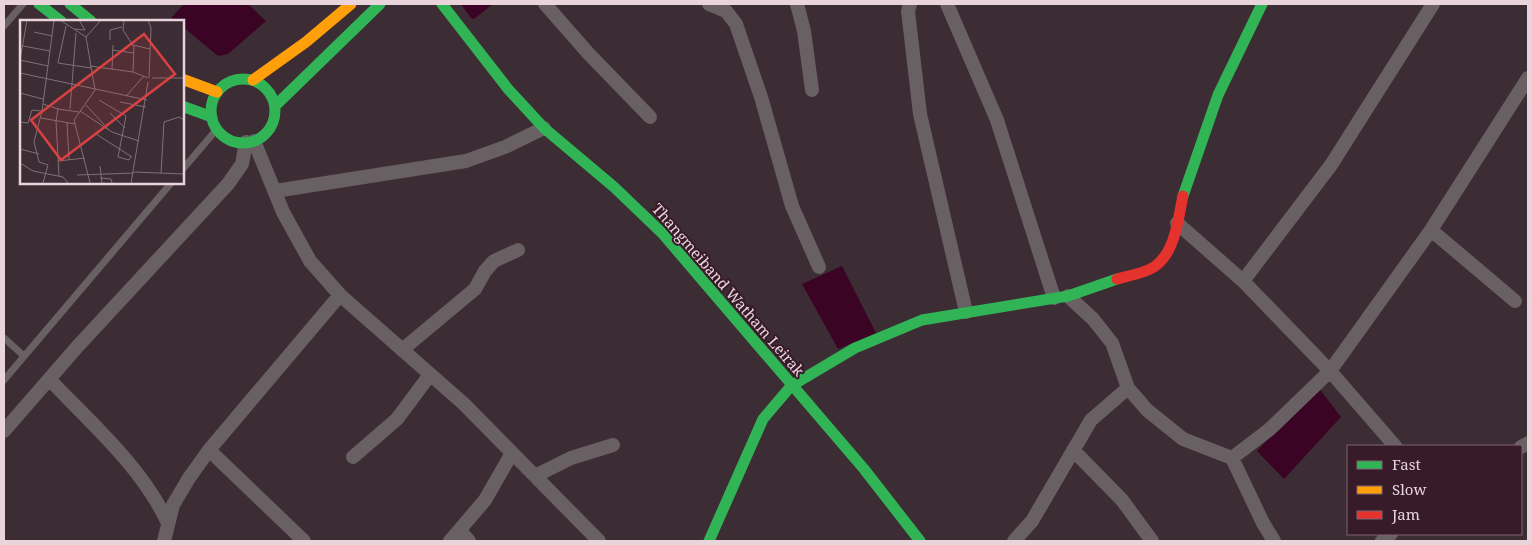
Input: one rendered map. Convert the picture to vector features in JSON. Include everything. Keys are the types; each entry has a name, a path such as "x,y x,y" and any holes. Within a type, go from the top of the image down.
{"street":[{"path":"40,4 60,20"},
{"path":"70,4 90,20"},
{"path":"253,80 299,47 351,4"},
{"path":"275,106 380,4"},
{"name":"Thangmeiband Watham Leirak","path":"442,4 503,83 544,128 614,187 662,233 864,469 920,541"},
{"path":"545,4 588,53 650,117"},
{"path":"709,4 726,11 736,24 761,97 792,206 819,267"},
{"path":"797,4 804,32 812,90"},
{"path":"910,4 908,11 920,114 966,312"},
{"path":"947,4 997,120 1054,298"},
{"path":"709,541 751,442 764,419 791,386 855,348 891,331 922,320 1068,296 1154,267 1164,256 1172,242 1187,180 1218,95 1262,4"},
{"path":"1244,281 1331,165 1433,4"},
{"path":"1232,458 1270,429 1330,370 1431,230 1528,78"},
{"path":"239,79 253,80 264,86 271,95 275,106 275,117 271,127 263,136 250,142 237,142 226,137 217,128 212,117 212,104 217,92 226,83 239,79"},
{"path":"184,80 217,92"},
{"path":"184,107 212,117"},
{"path":"275,191 466,161 505,147 544,128"},
{"path":"250,142 310,261 340,296 429,376 464,404 598,541"},
{"path":"4,431 49,379 228,184 242,164 250,142"},
{"path":"1177,223 1244,281 1330,370 1394,445"},
{"path":"1431,230 1515,301"},
{"path":"402,350 475,289 485,271 494,261 518,250"},
{"path":"164,541 173,505 209,450 340,296"},
{"path":"1068,296 1093,319 1112,343 1128,388 1160,422 1183,439 1232,458 1263,523 1274,541"},
{"path":"353,457 397,419 429,376"},
{"path":"49,379 130,465 151,491 168,523"},
{"path":"1014,541 1032,521 1091,420 1128,388"},
{"path":"535,476 571,458 613,445"},
{"path":"209,450 304,541"},
{"path":"1074,450 1122,500 1152,541"},
{"path":"460,538 512,453"}],"lane":[{"path":"4,26 23,4"},
{"path":"184,168 217,128"},
{"path":"4,380 170,184"},
{"path":"4,338 24,356"}],"shaded area":[{"path":"184,4 248,4 266,21 228,54 218,56 184,28 184,20 174,20 171,18"},
{"path":"461,4 493,4 474,19 471,18"},
{"path":"842,266 876,333 838,349 802,284"},
{"path":"1318,387 1341,417 1284,479 1257,451"}],"traffic: fast":[{"path":"39,4 60,20"},
{"path":"70,4 90,20"},
{"path":"275,106 380,4"},
{"path":"442,4 508,89 544,128 614,187 662,233 864,469 920,541"},
{"path":"1183,196 1218,95 1262,4"},
{"path":"243,79 261,85 269,93 275,111 269,129 261,137 243,143 225,137 217,129 211,111 217,93 225,85 243,79"},
{"path":"184,107 212,117"},
{"path":"709,541 763,419 791,386 855,348 922,320 1068,296 1117,279"}],"traffic: slow":[{"path":"253,80 306,42 351,4"},
{"path":"184,80 217,92"}],"traffic: jam":[{"path":"1117,279 1146,271 1161,261 1172,244 1183,196"}]}
